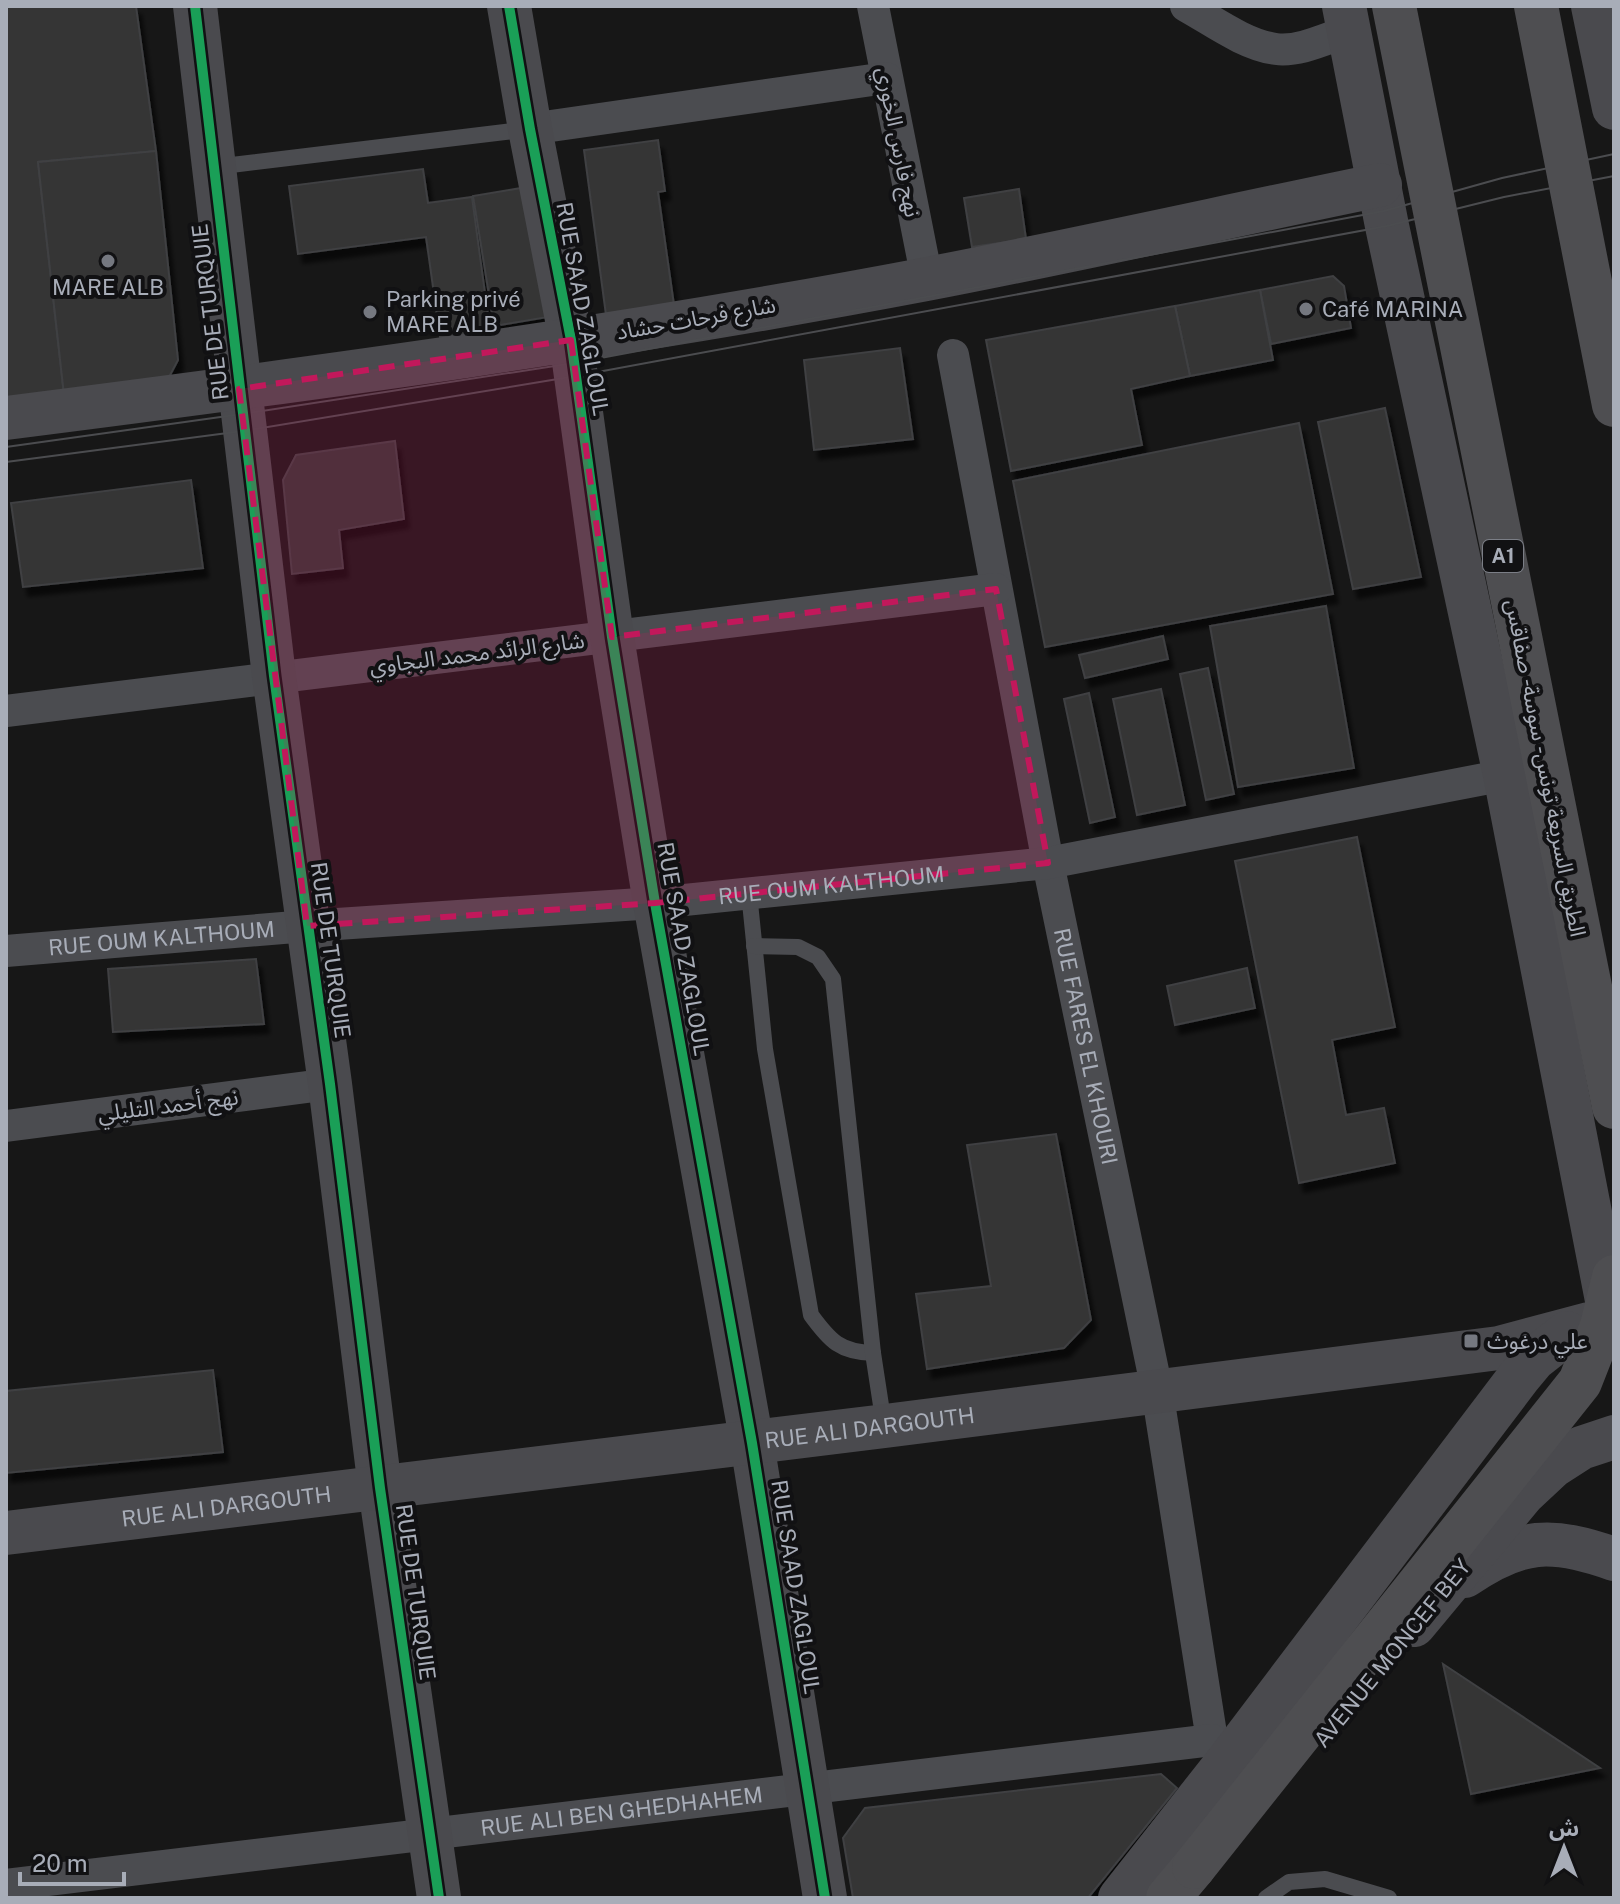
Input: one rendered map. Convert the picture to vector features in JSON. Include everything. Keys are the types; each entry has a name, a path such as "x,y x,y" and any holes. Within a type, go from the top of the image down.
{"highway":[{"name":"الطريق السريعة تونس - سوسة - صفاقس","path":"1394,6 1614,1107"},
{"path":"1536,6 1614,405"},
{"path":"1185,1888 1580,1382 1608,1313"}],"street":[{"name":"RUE DE TURQUIE","path":"195,6 274,676 330,1084 380,1488 439,1898"},
{"name":"RUE SAAD ZAGLOUL","path":"509,6 571,340 612,637 655,903 752,1443 825,1898"},
{"name":"نهج فارس الخوري","path":"873,6 927,279"},
{"path":"1120,1898 1222,1749 1534,1359 1558,1339 1608,1313 1505,775 1380,185 1351,14 1297,47 1277,49 1254,43 1186,6"},
{"path":"1593,6 1614,108"},
{"path":"530,129 886,78"},
{"name":"شارع فرحات حشاد","path":"6,418 239,389 571,340 927,279 1380,185"},
{"name":"RUE FARES EL KHOURI","path":"953,355 1048,863 1157,1390 1222,1749"},
{"name":"شارع الرائد محمد البجاوي","path":"6,711 996,589"},
{"name":"RUE OUM KALTHOUM","path":"6,951 307,926 655,903 1048,863 1505,775"},
{"name":"نهج أحمد التليلي","path":"6,1126 330,1084"},
{"name":"RUE ALI DARGOUTH","path":"6,1533 752,1443 1499,1348 1608,1313"},
{"name":"AVENUE MONCEF BEY","path":"1185,1888 1523,1494 1553,1466 1581,1448 1614,1437"},
{"path":"1440,1593 1486,1561 1528,1545 1552,1543 1576,1546 1614,1559"},
{"name":"RUE ALI BEN GHEDHAHEM","path":"6,1885 808,1788 1222,1749"}],"lane":[{"path":"214,167 530,129"},
{"path":"749,893 765,1049 811,1315 828,1338 852,1352 873,1353"},
{"path":"754,946 798,947 818,957 833,979 873,1353 885,1426"},
{"path":"1266,1898 1289,1882 1325,1879 1389,1898"}],"highlighted area":[{"path":"571,340 612,637 996,589 1048,863 655,903 307,926 239,389"}],"building":[{"path":"6,6 136,6 156,151 38,162 64,395 6,402"},
{"path":"658,140 665,191 658,192 674,305 606,315 584,150"},
{"name":"MARE ALB","path":"156,151 178,360 168,379 64,395 38,162"},
{"path":"423,169 428,203 472,197 490,330 440,337 426,237 298,254 289,186"},
{"path":"527,187 548,317 494,326 473,196"},
{"path":"1019,189 1026,239 972,247 964,198"},
{"name":"Café MARINA","path":"1333,276 1344,286 1351,328 1271,344 1260,290"},
{"path":"1260,290 1273,360 1190,376 1175,306"},
{"path":"1175,306 1190,376 1131,389 1142,445 1011,471 986,340"},
{"path":"900,348 913,439 814,450 804,360"},
{"path":"1385,408 1421,577 1353,589 1318,422"},
{"path":"1299,423 1333,594 1045,647 1013,481"},
{"path":"395,441 404,519 339,530 343,568 292,574 283,480 296,455"},
{"path":"191,480 203,568 23,587 11,503"},
{"path":"1326,606 1354,768 1238,787 1210,626"},
{"path":"1163,636 1168,659 1085,678 1079,655"},
{"path":"1208,668 1234,794 1206,800 1180,674"},
{"path":"1161,689 1185,805 1137,815 1113,699"},
{"path":"1089,693 1115,817 1090,823 1064,699"},
{"path":"1357,837 1395,1027 1332,1040 1346,1115 1384,1108 1395,1163 1299,1183 1235,861"},
{"path":"256,959 264,1024 113,1032 108,969"},
{"path":"1247,968 1255,1008 1175,1025 1167,986"},
{"path":"1056,1134 1091,1320 1064,1348 927,1369 916,1294 991,1286 967,1145"},
{"path":"213,1370 223,1452 6,1473 6,1391"},
{"path":"1443,1664 1600,1768 1471,1794"},
{"path":"1161,1774 1177,1788 1088,1898 853,1898 843,1838 865,1808"}],"tram line":[{"path":"6,447 574,363 1384,211 1502,178 1614,154"},
{"path":"6,462 243,431 576,376 1387,226 1504,197 1614,176"}],"cycle path":[{"path":"195,6 274,676 330,1084 380,1488 439,1898"},
{"path":"509,6 571,340 612,637 655,903 752,1443 825,1898"}],"place":[{"name":"MARE ALB","path":"108,261"},
{"name":"Café MARINA","path":"1306,309"},
{"name":"Parking privé MARE ALB","path":"370,312"},
{"name":"علي درغوث","path":"1471,1341"}]}
